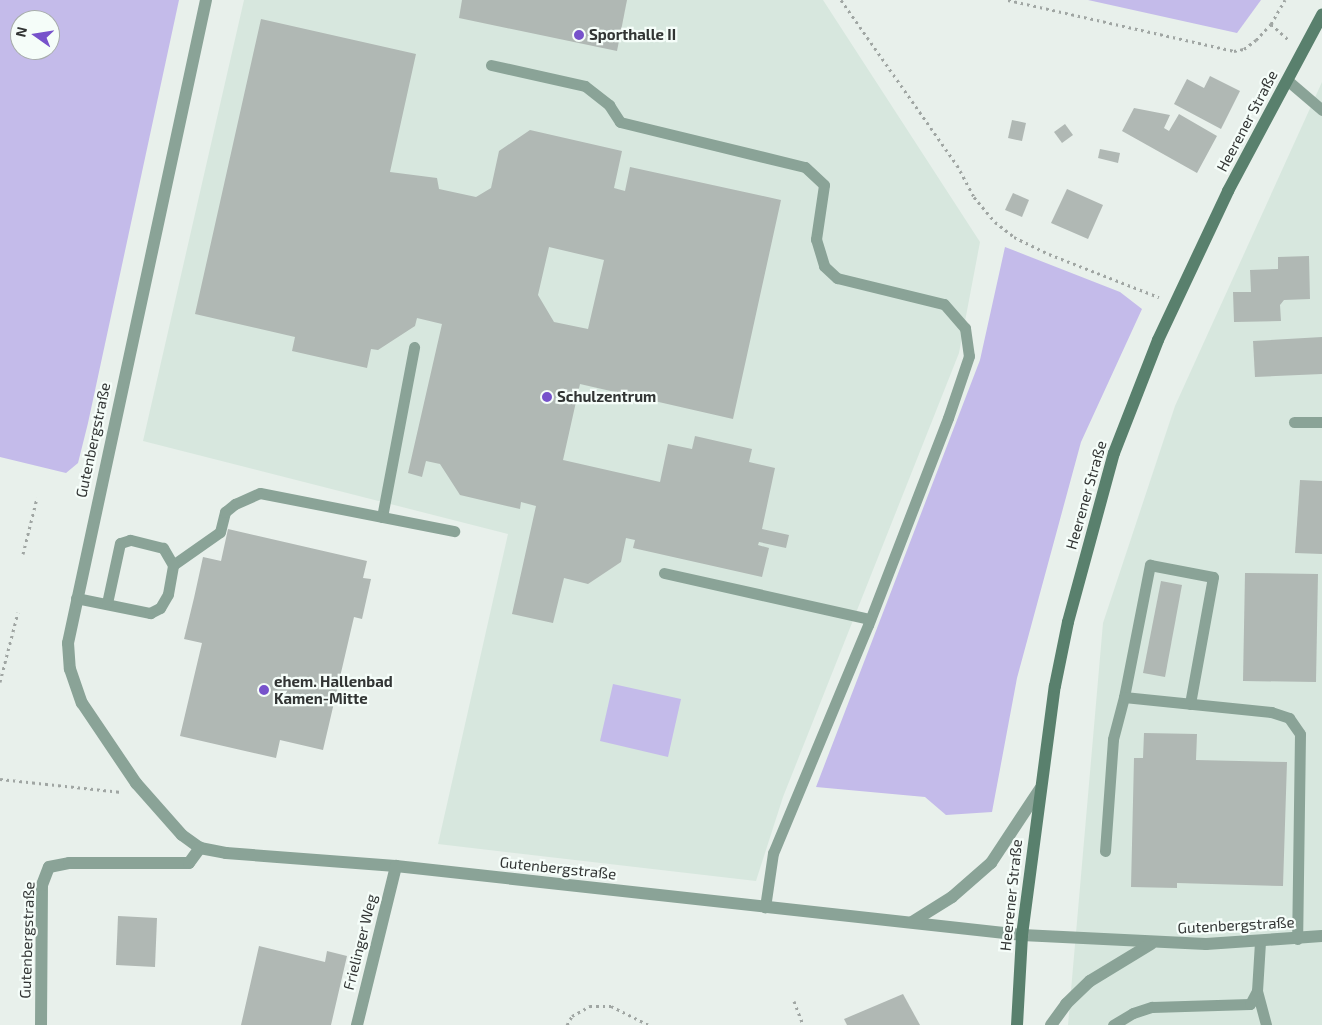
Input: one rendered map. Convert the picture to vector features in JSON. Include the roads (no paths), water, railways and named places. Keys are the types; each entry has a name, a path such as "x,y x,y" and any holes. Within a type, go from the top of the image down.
{"main road":[{"name":"Heerener Straße","path":"1017,1025 1022,935 1055,686 1086,553 1114,453 1176,303 1228,191 1322,15"}],"street":[{"name":"Gutenbergstraße","path":"206,0 76,598 68,643 70,668 82,703 136,783 182,835 200,848 226,853 396,866 1022,935 1150,944 1260,942 1322,936"},
{"path":"912,922 952,897 991,863 1040,789"},
{"name":"Gutenbergstraße","path":"41,1025 42,885 49,867 69,863 189,863 200,848"},
{"name":"Frielinger Weg","path":"357,1025 396,866"},
{"path":"1051,1025 1066,1004 1090,981 1150,944"}],"lane":[{"path":"491,65 585,86 609,105 620,122 805,167 824,185 816,239 824,266 838,278 944,304 965,328 969,356 870,619 773,854 765,907"},
{"path":"1287,80 1322,110"},
{"path":"382,517 414,347"},
{"path":"1294,422 1322,422"},
{"path":"172,565 220,532 225,512 235,504 260,494 454,531"},
{"path":"76,598 150,613 160,608 168,594 172,565 163,548 130,540 120,543 106,603"},
{"path":"1105,851 1113,739 1124,697 1150,565 1213,577 1190,704"},
{"path":"664,573 870,619"},
{"path":"1124,697 1271,712 1289,718 1300,734 1297,939"},
{"path":"1260,942 1257,991 1266,1025"},
{"path":"1113,1025 1133,1013 1152,1007 1250,1004 1257,991"}],"place":[{"name":"Sporthalle II","path":"579,35"},
{"name":"Schulzentrum","path":"547,397"},
{"name":"ehem. Hallenbad Kamen-Mitte","path":"264,690"}]}
